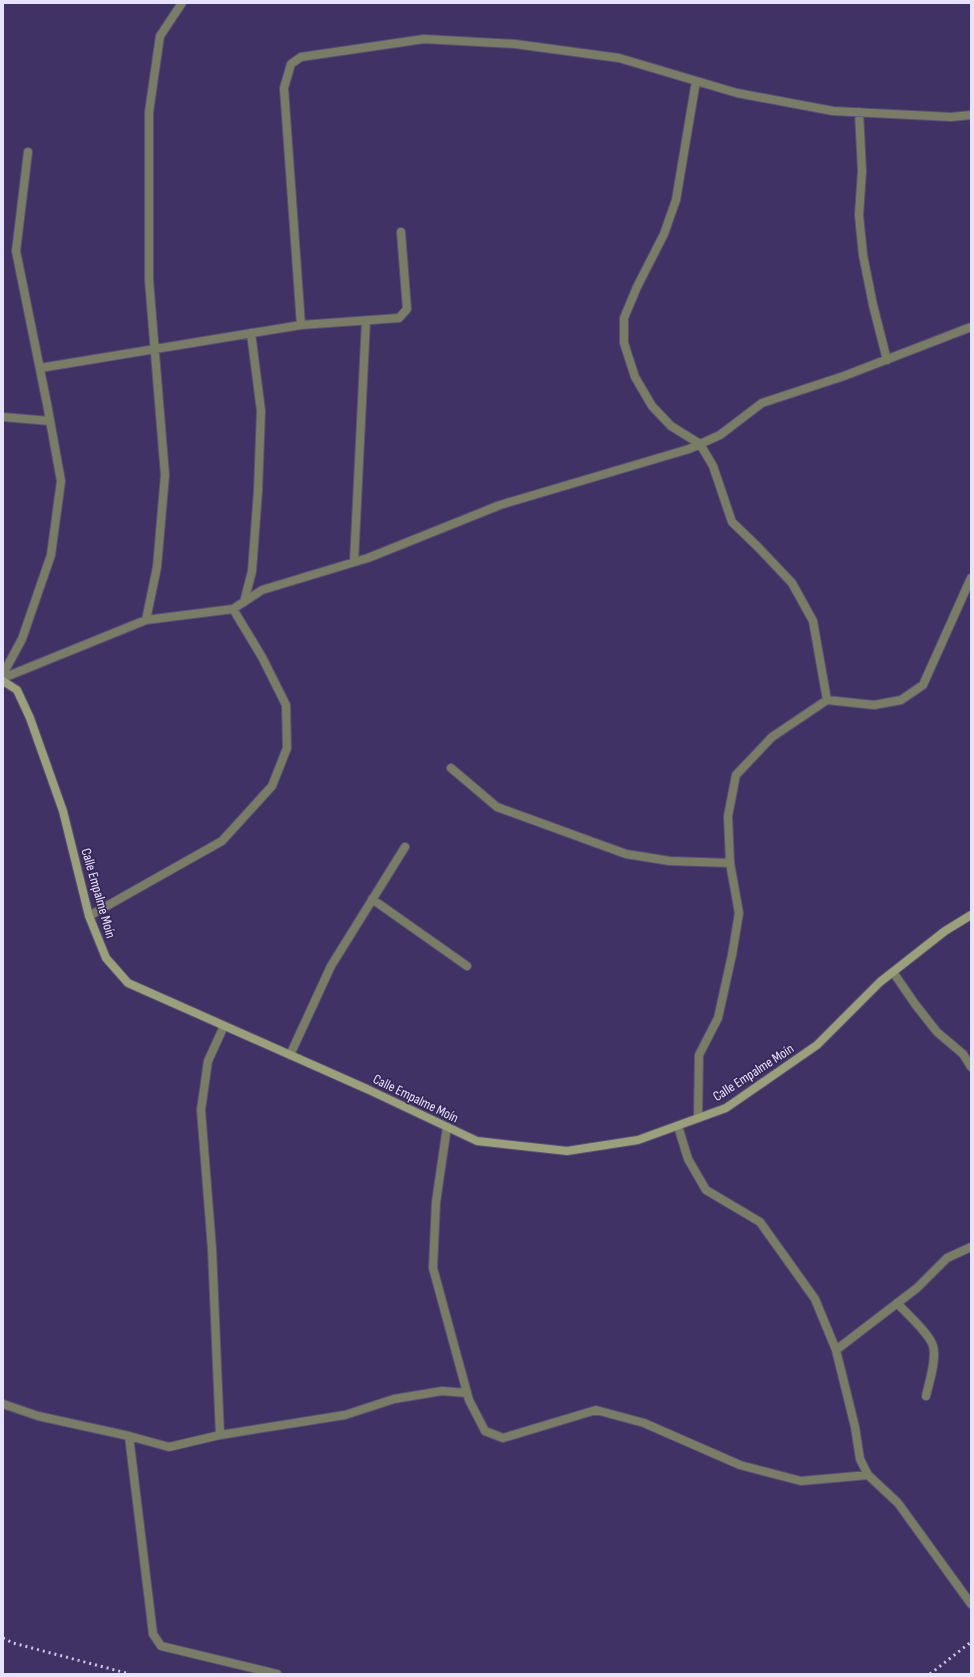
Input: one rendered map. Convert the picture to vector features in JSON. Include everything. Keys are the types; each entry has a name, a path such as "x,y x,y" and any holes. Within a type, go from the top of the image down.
{"street":[{"name":"Calle Empalme Moín","path":"3,680 17,690 30,718 63,810 89,916 106,958 128,983 367,1089 477,1142 567,1151 638,1140 726,1108 817,1045 880,982 945,931 971,915"}],"lane":[{"path":"146,620 157,567 165,475 149,280 149,112 160,36 182,3"},
{"path":"302,325 284,88 291,64 301,57 424,39 515,44 619,58 737,93 833,111 951,117 971,115"},
{"path":"696,81 676,200 664,234 637,287 624,318 624,343 635,377 652,406 671,426 700,444 713,466 732,522 792,583 813,621 827,700"},
{"path":"859,112 862,171 860,215 863,255 873,305 887,360"},
{"path":"3,674 22,639 51,555 61,481 16,251 28,152"},
{"path":"40,368 302,325 399,318 407,309 401,232"},
{"path":"354,562 366,321"},
{"path":"3,680 146,620 233,610 262,590 368,558 500,505 681,451 720,435 762,403 844,376 971,327"},
{"path":"244,602 252,571 258,492 261,411 251,333"},
{"path":"3,416 50,421"},
{"path":"698,1118 699,1055 718,1018 740,913 730,863 728,816 736,775 772,737 827,700 874,705 901,700 923,685 971,578"},
{"path":"89,916 222,841 272,786 287,748 286,705 262,656 233,610"},
{"path":"451,768 497,807 626,854 670,861 730,863"},
{"path":"290,1055 330,966 404,847"},
{"path":"372,899 467,966"},
{"path":"893,972 937,1032 962,1054 971,1067"},
{"path":"220,1435 212,1249 201,1110 208,1061 224,1026"},
{"path":"678,1126 688,1159 706,1190 760,1222 815,1299 836,1350 855,1427 860,1459 868,1476 898,1503 971,1604"},
{"path":"447,1127 436,1202 432,1268 467,1393 485,1431 503,1438 596,1410 644,1423 740,1465 802,1481 868,1476"},
{"path":"836,1350 917,1288 947,1258 971,1247"},
{"path":"897,1303 921,1328 933,1346 933,1367 926,1396"},
{"path":"3,1404 38,1416 129,1436 169,1447 220,1435 345,1415 394,1399 442,1391 467,1393"},
{"path":"129,1436 153,1634 161,1646 277,1674"}],"railway":[{"path":"3,1638 13,1643 130,1674"},
{"path":"930,1674 971,1642"}]}
